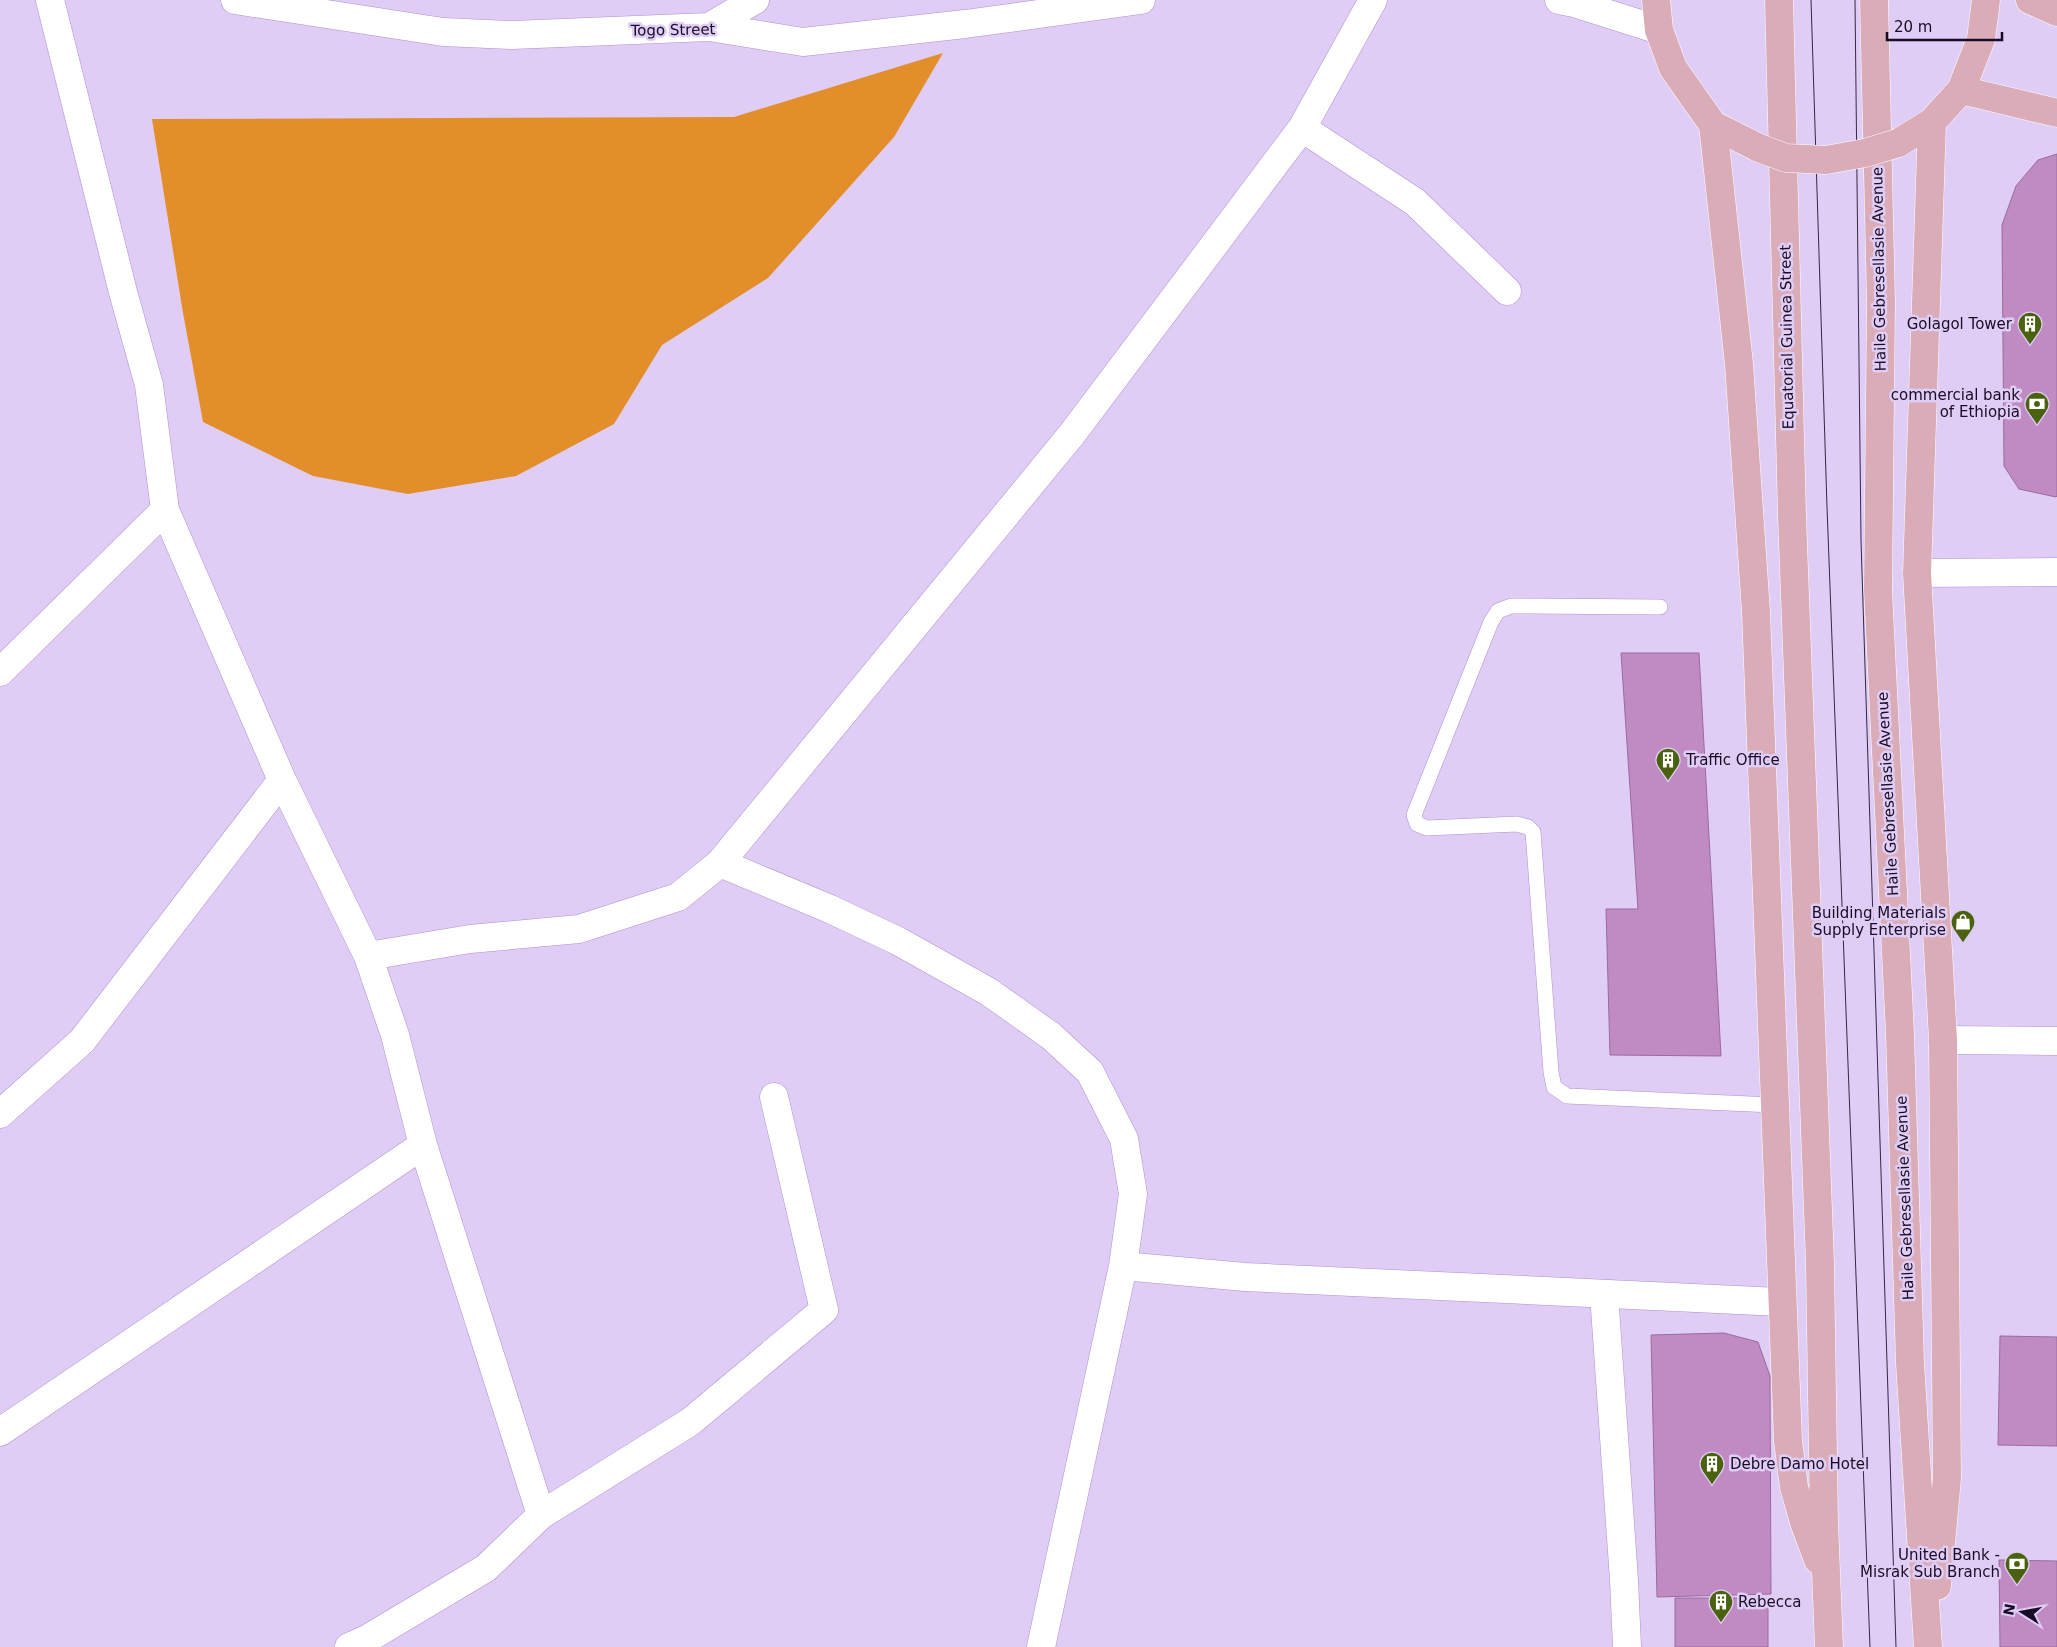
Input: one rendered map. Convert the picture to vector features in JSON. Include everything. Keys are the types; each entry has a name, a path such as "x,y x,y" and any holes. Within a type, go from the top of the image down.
{"main road":[{"path":"1656,0 1659,30 1673,68 1713,126 1739,364 1756,612 1788,1441 1794,1487 1804,1522 1827,1582 1828,1647"},
{"name":"Equatorial Guinea Street","path":"1779,0 1792,516 1820,1264 1827,1582"},
{"name":"Haile Gebresellasie Avenue","path":"1874,0 1881,302 1878,590 1900,1034 1910,1363 1930,1647"},
{"path":"1713,126 1758,148 1786,158 1826,160 1866,153 1898,143 1932,122 1961,90 1981,39 1986,0"},
{"path":"2030,0 2057,12"},
{"path":"1961,90 2057,114"},
{"path":"1930,1647 1947,1478 1942,1040 1917,574 1932,122"}],"street":[{"path":"50,0 123,292 149,384 166,510 282,780 368,956 395,1036 423,1145 541,1515"},
{"name":"Togo Street","path":"234,0 443,32 512,35 709,27 802,42 965,24 1141,0"},
{"path":"709,27 755,0"},
{"path":"368,956 470,939 579,929 678,897 720,863 1072,434 1302,128 1373,0"},
{"path":"1559,0 1659,30"},
{"path":"1302,128 1415,202 1507,291"},
{"path":"0,672 166,510"},
{"path":"1917,574 2057,572"},
{"path":"0,1114 82,1041 282,780"},
{"path":"720,863 830,909 898,941 989,992 1051,1036 1090,1072 1124,1139 1134,1194 1123,1266 1042,1647"},
{"path":"1942,1040 2057,1041"},
{"path":"362,1644 486,1568 541,1515 690,1422 824,1310 774,1097"},
{"path":"0,1432 423,1145"},
{"path":"1123,1266 1245,1277 1782,1302"},
{"path":"1604,1294 1624,1570 1627,1647"}],"lane":[{"path":"1660,607 1511,606 1498,612 1491,622 1414,815 1416,824 1427,828 1517,824 1528,827 1533,832 1551,1072 1554,1087 1567,1096 1774,1105"}],"shaded area":[{"path":"943,53 894,137 768,278 662,345 614,424 516,476 408,494 313,476 203,422 182,307 152,119 734,117"}],"building":[{"name":"Golagol Tower","path":"2057,154 2056,497 2019,489 2004,466 2002,225 2016,186 2038,160"},
{"name":"Traffic Office","path":"1621,653 1699,653 1721,1056 1610,1055 1606,909 1638,909"},
{"name":"Debre Damo Hotel","path":"1724,1333 1758,1342 1770,1376 1771,1594 1657,1597 1651,1335"},
{"path":"2000,1336 2057,1337 2057,1446 1998,1445"},
{"path":"1999,1560 2057,1561 2057,1647 2000,1647"},
{"name":"Rebecca","path":"1675,1598 1768,1598 1768,1647 1675,1647"}],"tram line":[{"path":"1811,0 1827,507 1870,1647"},
{"path":"1855,0 1861,540 1896,1647"}],"place":[{"name":"Golagol Tower","path":"2030,345"},
{"name":"commercial bank of Ethiopia","path":"2037,425"},
{"name":"Traffic Office","path":"1668,781"},
{"name":"Building Materials Supply Enterprise","path":"1963,943"},
{"name":"Debre Damo Hotel","path":"1712,1485"},
{"name":"United Bank - Misrak Sub Branch","path":"2017,1585"},
{"name":"Rebecca","path":"1721,1623"}]}
